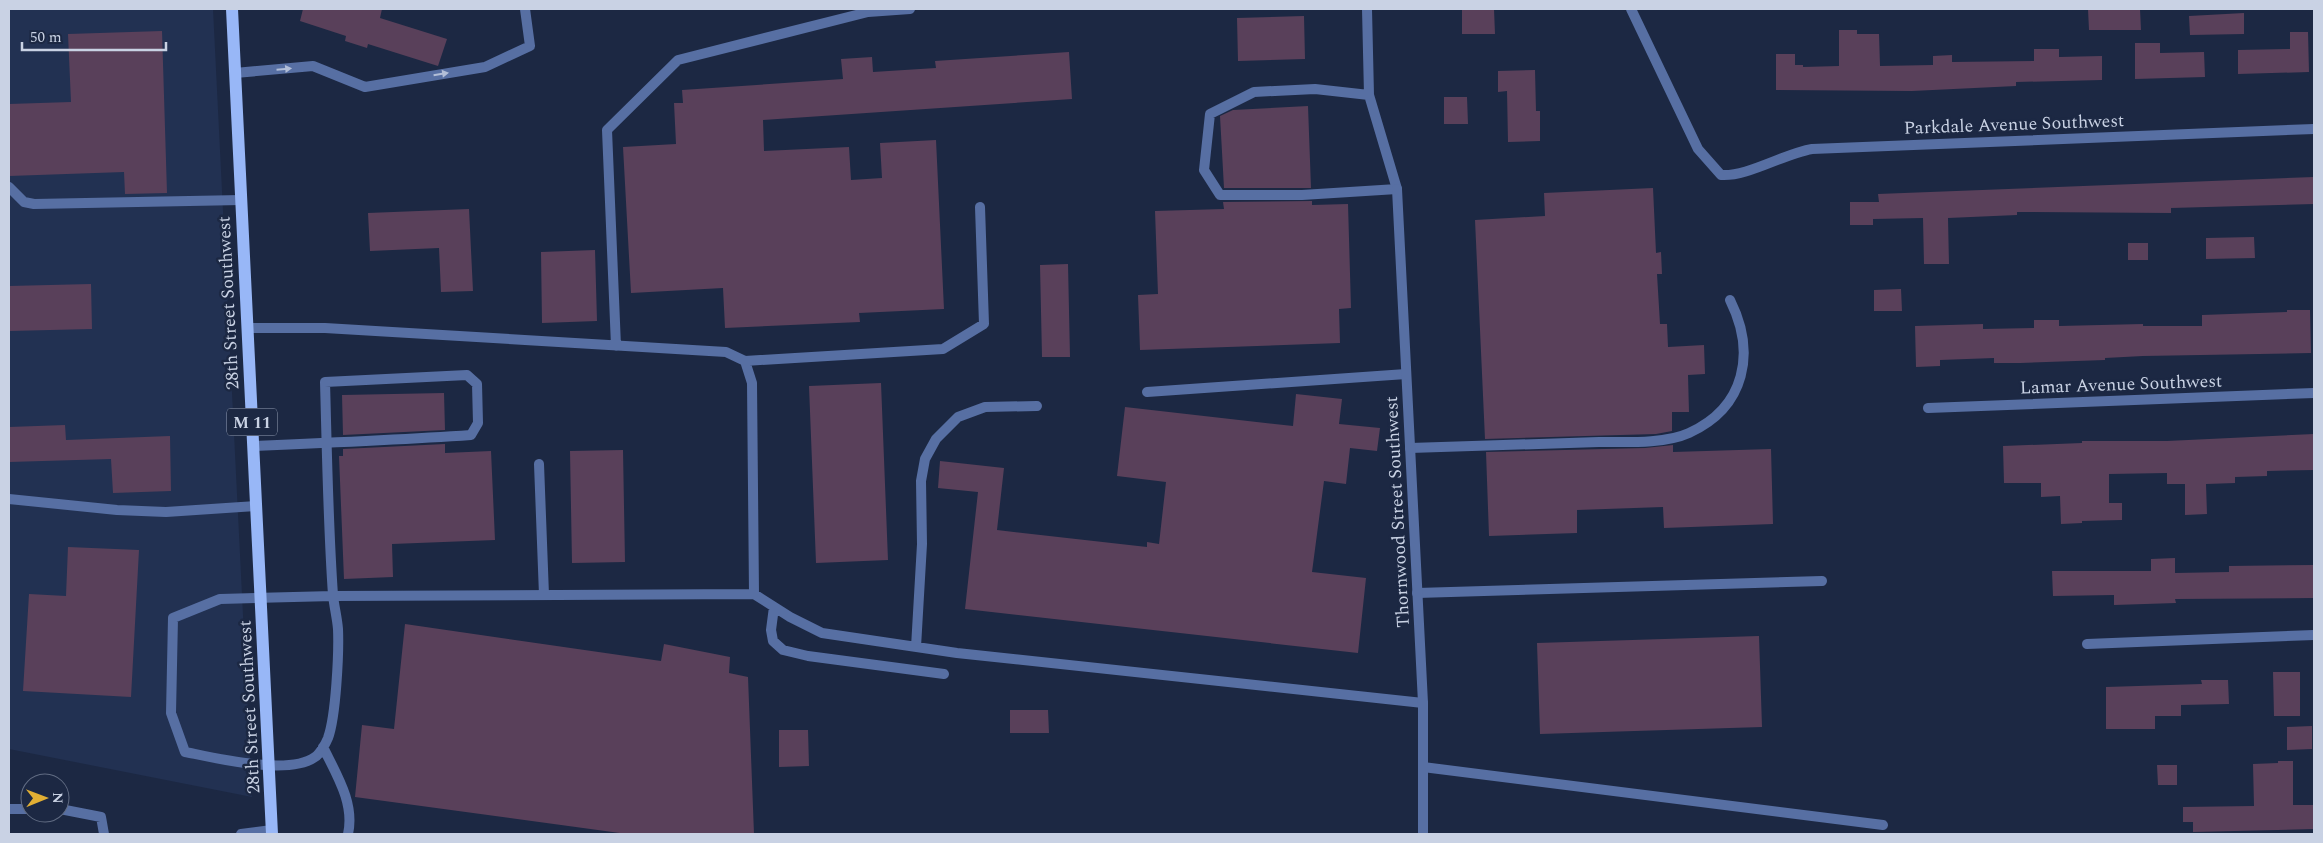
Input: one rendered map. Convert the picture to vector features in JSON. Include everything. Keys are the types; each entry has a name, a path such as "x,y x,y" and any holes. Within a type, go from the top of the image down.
{"main road":[{"name":"28th Street Southwest","path":"232,9 246,328 262,600 272,832"}],"street":[{"path":"235,73 313,66 364,87 485,67 530,46 525,9"},
{"path":"616,346 607,130 678,60 868,12 910,9"},
{"name":"Thornwood Street Southwest","path":"1365,9 1369,96 1397,189 1423,703 1423,834"},
{"name":"Parkdale Avenue Southwest","path":"1631,9 1698,149 1720,175 1732,176 1794,152 1812,148 2314,129"},
{"path":"1369,96 1316,89 1254,92 1210,114 1204,170 1220,195 1302,195 1397,189"},
{"path":"9,187 24,202 34,204 241,200"},
{"path":"246,328 325,328 726,352 745,361 943,349 984,324 980,207"},
{"path":"1410,448 1627,442 1672,439 1689,433 1711,420 1725,408 1736,392 1744,365 1745,348 1739,317 1730,300"},
{"path":"745,361 752,383 754,594"},
{"path":"1147,392 1406,374"},
{"path":"253,446 327,442 471,435 478,423 477,384 466,376 325,382 327,442 333,596 338,628 334,697 328,739 316,756 300,764 269,765 240,762 185,752 171,713 174,618 220,600 333,596 754,594 790,618 822,633 916,647 1423,703"},
{"name":"Lamar Avenue Southwest","path":"1928,408 2314,393"},
{"path":"916,647 922,544 921,481 925,459 936,439 958,417 985,407 1037,406"},
{"path":"539,464 544,595"},
{"path":"9,499 117,510 166,512 257,506"},
{"path":"1417,593 1822,581"},
{"path":"774,607 773,641 783,650 808,656 944,674"},
{"path":"2087,644 2314,635"},
{"path":"323,747 348,803 350,825 348,834"},
{"path":"1423,767 1883,825"},
{"path":"70,811 101,817 104,834"},
{"path":"242,834 272,832"}],"shaded area":[{"path":"9,9 213,9 252,797 9,749"}],"building":[{"path":"303,9 382,9 380,18 447,39 438,66 368,44 367,48 345,41 346,36 300,21"},
{"path":"1462,9 1494,9 1495,34 1462,34"},
{"path":"2088,9 2140,9 2141,30 2089,30"},
{"path":"2244,13 2244,34 2190,35 2189,16"},
{"path":"1304,16 1305,59 1238,61 1237,18"},
{"path":"1839,30 1857,30 1857,34 1879,34 1880,66 1933,65 1933,56 1952,55 1952,62 2034,61 2034,49 2059,49 2059,57 2102,56 2102,80 2016,82 2016,86 1912,91 1776,90 1776,54 1795,54 1795,65 1803,65 1803,67 1839,66"},
{"path":"162,31 167,193 125,194 124,172 9,176 9,104 71,102 68,34"},
{"path":"2290,32 2308,32 2309,72 2238,74 2238,50 2290,49"},
{"path":"2135,43 2160,43 2160,53 2204,52 2205,77 2135,79"},
{"path":"1069,52 1072,99 763,120 764,151 849,147 851,180 882,178 880,143 936,140 944,309 859,313 860,322 725,328 723,288 631,293 623,147 676,144 674,103 683,103 682,90 843,79 841,59 872,57 873,72 936,68 935,61"},
{"path":"1535,70 1536,111 1540,111 1540,141 1508,142 1507,91 1498,92 1498,71"},
{"path":"1444,97 1467,97 1468,124 1444,124"},
{"path":"1308,106 1311,188 1224,188 1220,116 1233,110"},
{"path":"2314,177 2314,204 2171,208 2171,213 2017,212 2017,215 1948,218 1949,264 1924,264 1923,218 1873,219 1873,225 1850,225 1850,202 1879,202 1878,194"},
{"path":"1653,188 1656,253 1661,252 1662,274 1657,274 1660,324 1667,324 1668,347 1704,345 1705,374 1688,375 1689,412 1672,412 1672,431 1656,434 1485,439 1475,220 1545,216 1544,193"},
{"path":"1312,201 1312,205 1348,204 1351,308 1339,309 1340,343 1140,350 1138,295 1158,294 1155,211 1224,209 1223,202"},
{"path":"469,209 473,291 441,292 439,248 370,251 368,213"},
{"path":"2254,237 2255,258 2206,259 2206,238"},
{"path":"2128,243 2148,243 2148,260 2128,260"},
{"path":"595,250 597,321 542,323 541,252"},
{"path":"1068,264 1070,357 1042,357 1040,265"},
{"path":"91,284 92,329 9,331 9,286"},
{"path":"1901,289 1902,311 1874,311 1874,290"},
{"path":"2287,310 2310,310 2311,353 2143,356 2105,358 2105,360 2020,363 1994,363 1994,358 1940,360 1940,366 1916,367 1915,326 1983,324 1983,329 2034,328 2034,320 2059,320 2059,326 2143,324 2143,326 2202,326 2202,315 2287,312"},
{"path":"881,383 888,560 816,563 809,386"},
{"path":"444,393 445,430 343,435 342,395"},
{"path":"1296,394 1342,399 1339,424 1380,428 1377,451 1350,448 1346,484 1324,481 1312,572 1366,578 1358,653 965,609 978,492 938,488 940,461 1004,468 997,530 1147,547 1147,542 1159,544 1166,482 1117,476 1125,407 1293,426"},
{"path":"65,425 66,440 170,436 171,491 113,493 111,459 9,462 9,427"},
{"path":"2314,434 2314,470 2267,471 2267,476 2235,477 2235,483 2206,484 2207,514 2185,515 2185,484 2167,484 2167,473 2109,474 2109,503 2122,503 2122,520 2082,521 2082,523 2061,524 2060,496 2041,497 2041,483 2004,483 2003,446 2082,443 2082,441 2167,441"},
{"path":"445,444 445,453 491,451 495,540 392,544 393,577 344,579 339,456 343,456 343,449"},
{"path":"1673,445 1673,452 1771,449 1773,524 1664,528 1663,507 1577,510 1577,533 1489,536 1486,452 1645,448"},
{"path":"623,450 625,562 572,563 570,451"},
{"path":"68,547 139,550 131,697 23,691 29,594 66,596"},
{"path":"2175,558 2175,573 2229,572 2229,566 2314,565 2314,598 2175,599 2176,603 2114,605 2114,595 2053,596 2052,571 2151,571 2151,559"},
{"path":"405,624 661,661 664,644 730,657 729,673 748,677 754,834 627,834 355,797 362,725 394,729"},
{"path":"1759,636 1762,727 1540,734 1537,643"},
{"path":"2273,672 2300,672 2300,716 2274,716"},
{"path":"2201,680 2228,680 2229,704 2181,705 2181,716 2155,716 2155,729 2106,729 2106,687 2202,684"},
{"path":"1010,710 1048,710 1049,733 1010,733"},
{"path":"2312,726 2312,749 2287,750 2287,727"},
{"path":"779,730 808,730 809,766 779,767"},
{"path":"2278,761 2293,761 2293,805 2314,805 2314,829 2193,832 2193,822 2183,822 2183,807 2254,806 2253,764 2278,763"},
{"path":"2157,765 2177,765 2177,785 2158,785"}]}
